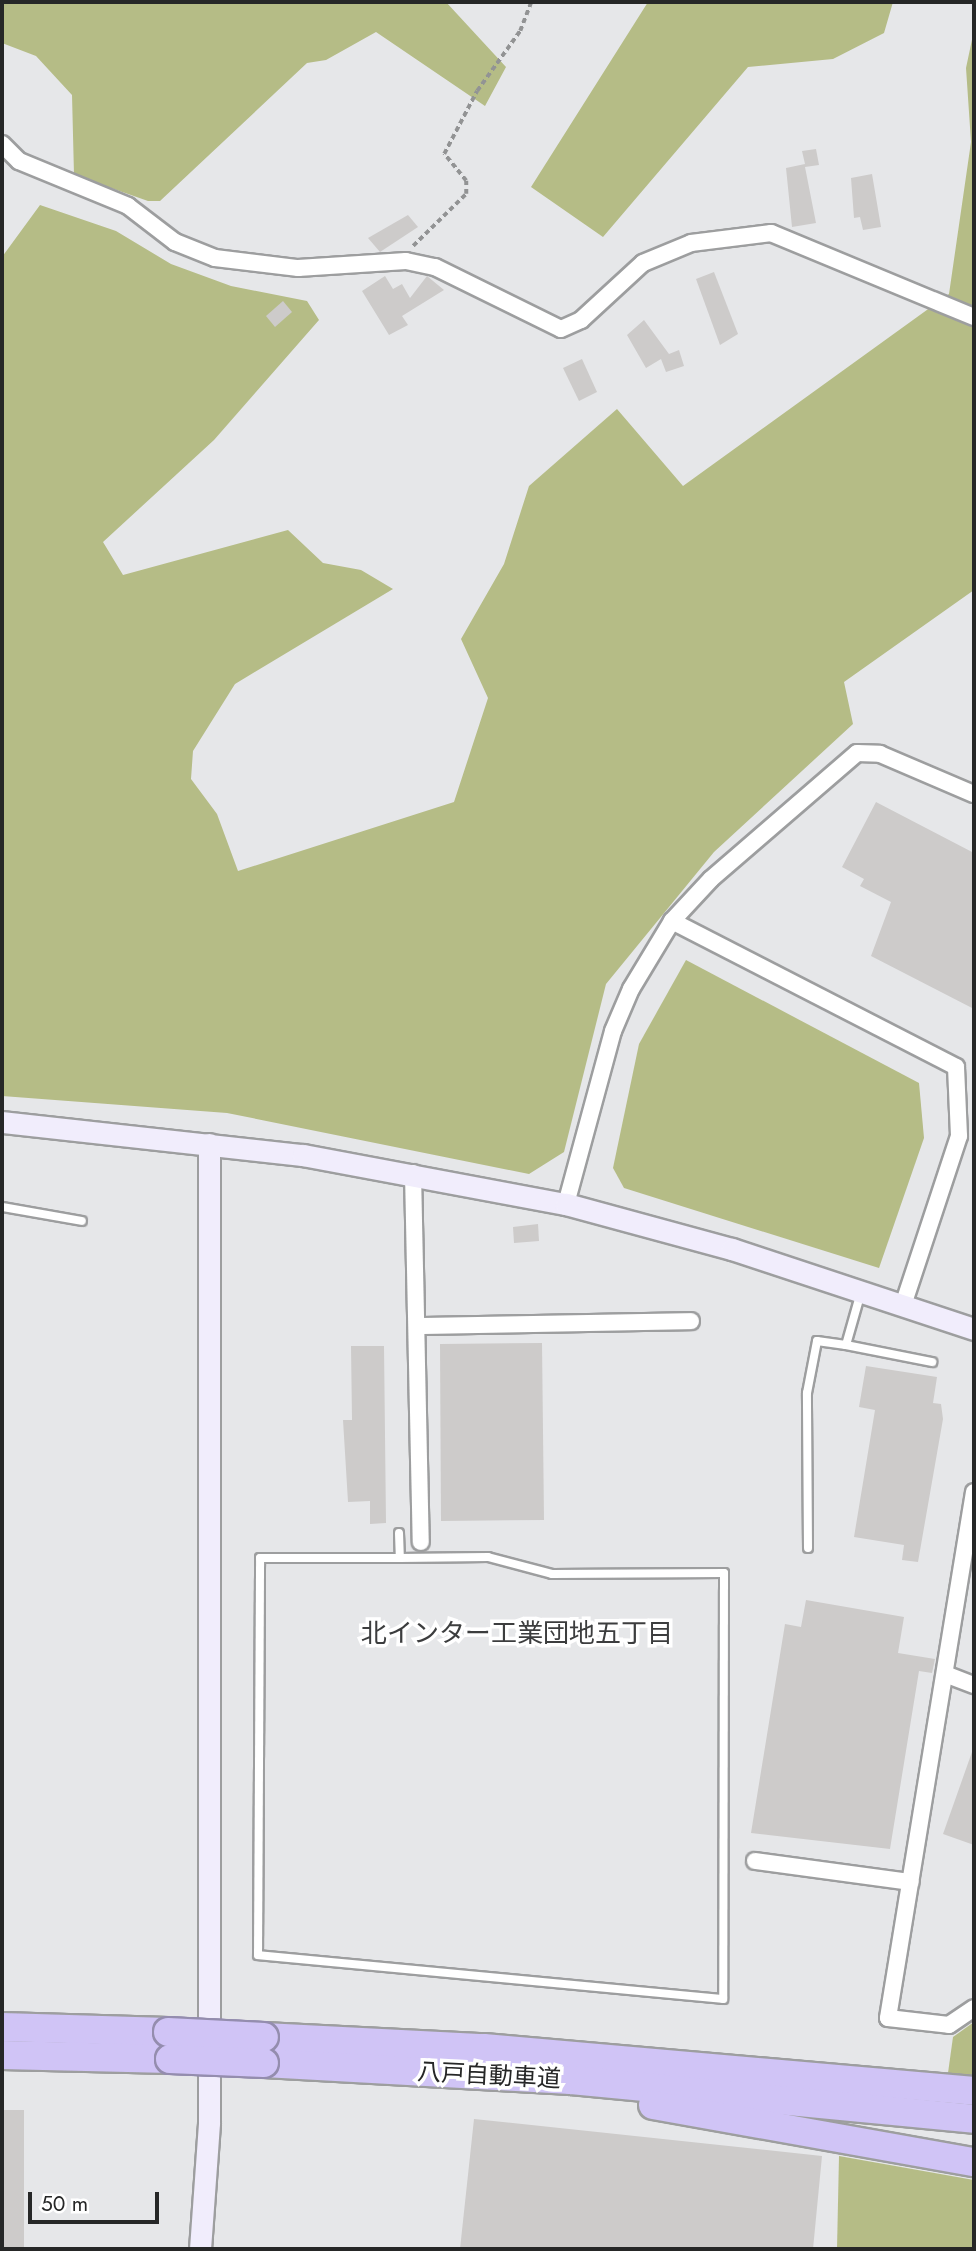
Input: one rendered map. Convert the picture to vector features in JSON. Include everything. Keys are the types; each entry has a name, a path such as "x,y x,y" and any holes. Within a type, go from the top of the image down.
{"highway":[{"name":"八戸自動車道","path":"2,2027 169,2045 264,2050 484,2048 974,2091"},
{"name":"八戸自動車道","path":"2,2055 169,2045"},
{"name":"八戸自動車道","path":"264,2050 309,2066 571,2080 974,2119"},
{"path":"309,2066 453,2088 591,2096 729,2116 974,2162"}],"street":[{"path":"2,144 19,161 128,206 175,242 215,258 298,268 406,261 435,268 561,329 581,320 643,263 691,243 771,233 974,317"},
{"path":"566,1204 612,1031 672,921 711,878 857,753 880,754 974,794"},
{"path":"672,921 956,1067 960,1136 903,1305"},
{"path":"2,1122 209,1144 413,1172 566,1204 861,1292 974,1329"},
{"path":"200,2249 209,2109 209,1144"},
{"path":"413,1172 421,1542"},
{"path":"417,1326 691,1321"},
{"path":"974,1492 888,2018 948,2025 974,2008"},
{"path":"946,1674 974,1685"},
{"path":"755,1861 911,1882"}],"lane":[{"path":"2,1207 82,1222"},
{"path":"846,1345 861,1292"},
{"path":"808,1548 812,1367 817,1341 932,1363"},
{"path":"399,1533 400,1558"},
{"path":"488,1557 552,1574 724,1573 723,1999 258,1955 260,1559 400,1558 488,1557"}],"path":[{"path":"406,261 410,248 466,194 466,181 444,154 477,91 520,31 531,2"}],"green space":[{"path":"2,2 446,2 506,67 485,106 376,32 326,60 307,63 160,201 148,201 74,175 72,95 36,56 2,43"},
{"path":"648,2 893,2 884,33 833,59 748,67 603,237 531,187"},
{"path":"974,30 974,590 844,682 853,724 714,852 606,984 564,1152 529,1174 227,1113 2,1096 2,257 40,205 116,231 171,264 231,286 307,301 319,320 214,440 103,542 123,575 288,530 323,563 361,570 393,589 235,684 193,751 191,779 217,814 238,871 454,802 488,698 461,639 504,564 529,486 617,409 683,486 949,294 971,142 966,68"},
{"path":"686,960 919,1083 924,1138 879,1268 624,1188 613,1168 639,1044"},
{"path":"974,2022 974,2075 948,2073 953,2037"},
{"path":"839,2156 974,2180 974,2249 837,2249"}],"building":[{"path":"816,149 819,165 805,167 816,223 792,227 786,168 805,164 802,151"},
{"path":"872,174 881,227 863,230 860,217 854,218 851,178"},
{"path":"408,215 418,227 380,252 368,238"},
{"path":"714,272 738,334 720,345 696,279"},
{"path":"385,276 393,289 402,284 410,298 427,276 444,290 402,316 408,325 389,335 362,291"},
{"path":"283,301 292,312 275,327 266,316"},
{"path":"644,320 669,354 679,350 684,366 666,372 661,359 646,368 627,335"},
{"path":"582,359 597,392 579,401 563,368"},
{"path":"876,802 974,853 974,1009 871,956 891,902 860,886 864,879 842,867"},
{"path":"538,1224 539,1241 514,1243 513,1227"},
{"path":"542,1343 544,1520 441,1521 440,1344"},
{"path":"351,1346 384,1346 386,1523 370,1524 370,1501 348,1502 343,1420 352,1420"},
{"path":"866,1366 937,1377 933,1403 941,1404 943,1419 918,1562 902,1560 904,1545 854,1537 875,1410 859,1407"},
{"path":"806,1600 904,1617 898,1653 935,1659 932,1673 919,1671 890,1849 751,1833 785,1624 801,1627"},
{"path":"972,1752 974,1753 974,1845 943,1834"},
{"path":"2,2110 24,2110 24,2249 2,2249"},
{"path":"474,2119 822,2156 813,2249 460,2249"}],"district":[{"name":"北インター工業団地五丁目","path":"517,1634"}]}
